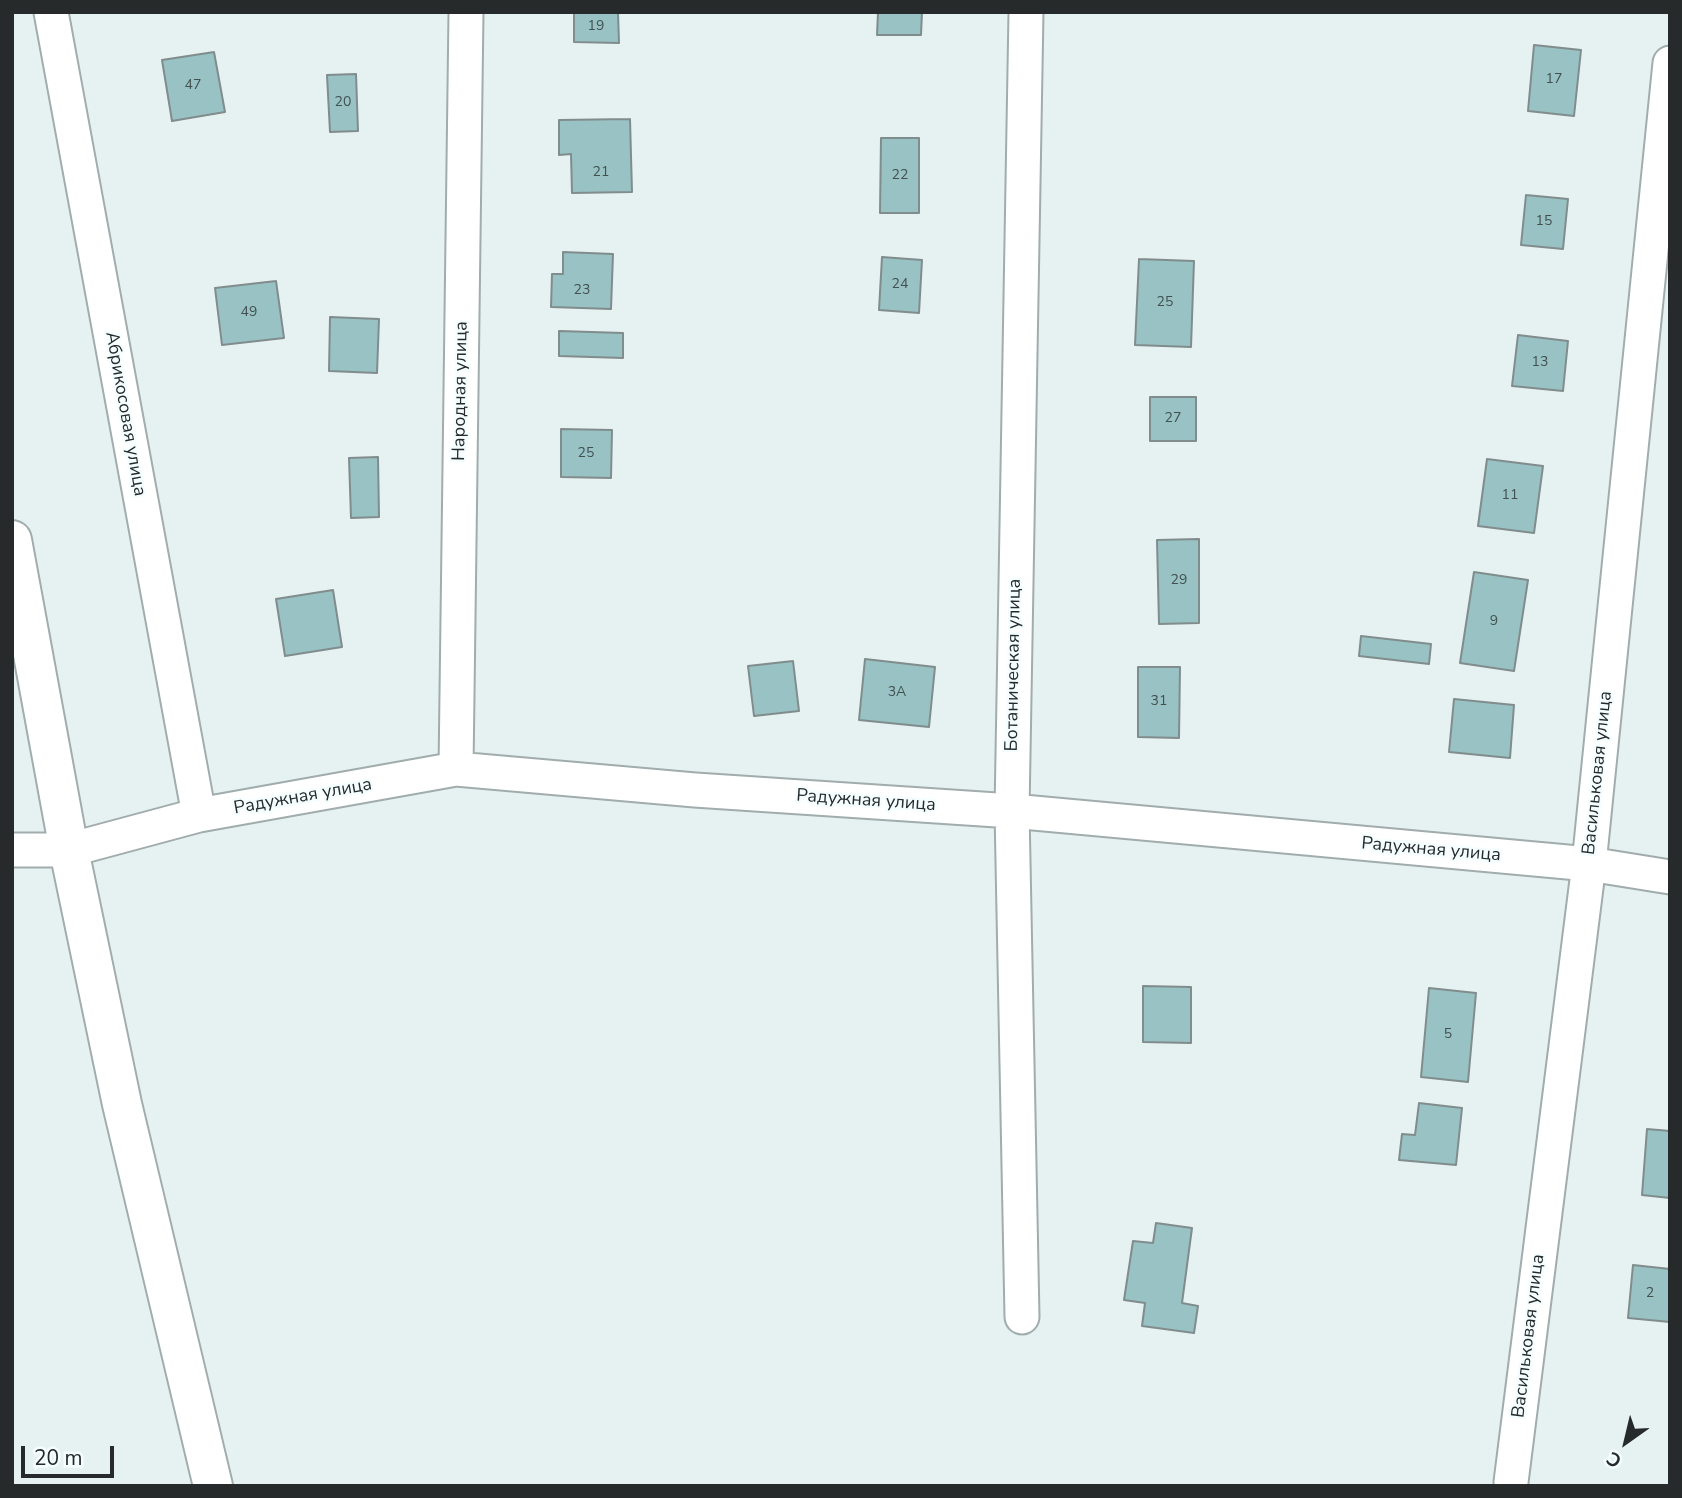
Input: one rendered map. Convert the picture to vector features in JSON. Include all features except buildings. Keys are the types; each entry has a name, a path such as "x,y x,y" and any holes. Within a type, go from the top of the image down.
{"street":[{"name":"Абрикосовая улица","path":"51,12 199,815"},
{"name":"Народная улица","path":"456,769 466,12"},
{"name":"Ботаническая улица","path":"1022,1317 1012,811 1026,12"},
{"name":"Васильковая улица","path":"1511,1482 1589,864 1670,63"},
{"path":"12,540 69,850 122,1104 213,1486"},
{"name":"Радужная улица","path":"12,850 69,850 199,815 456,769 695,790 1012,811 1589,864 1670,877"}]}
